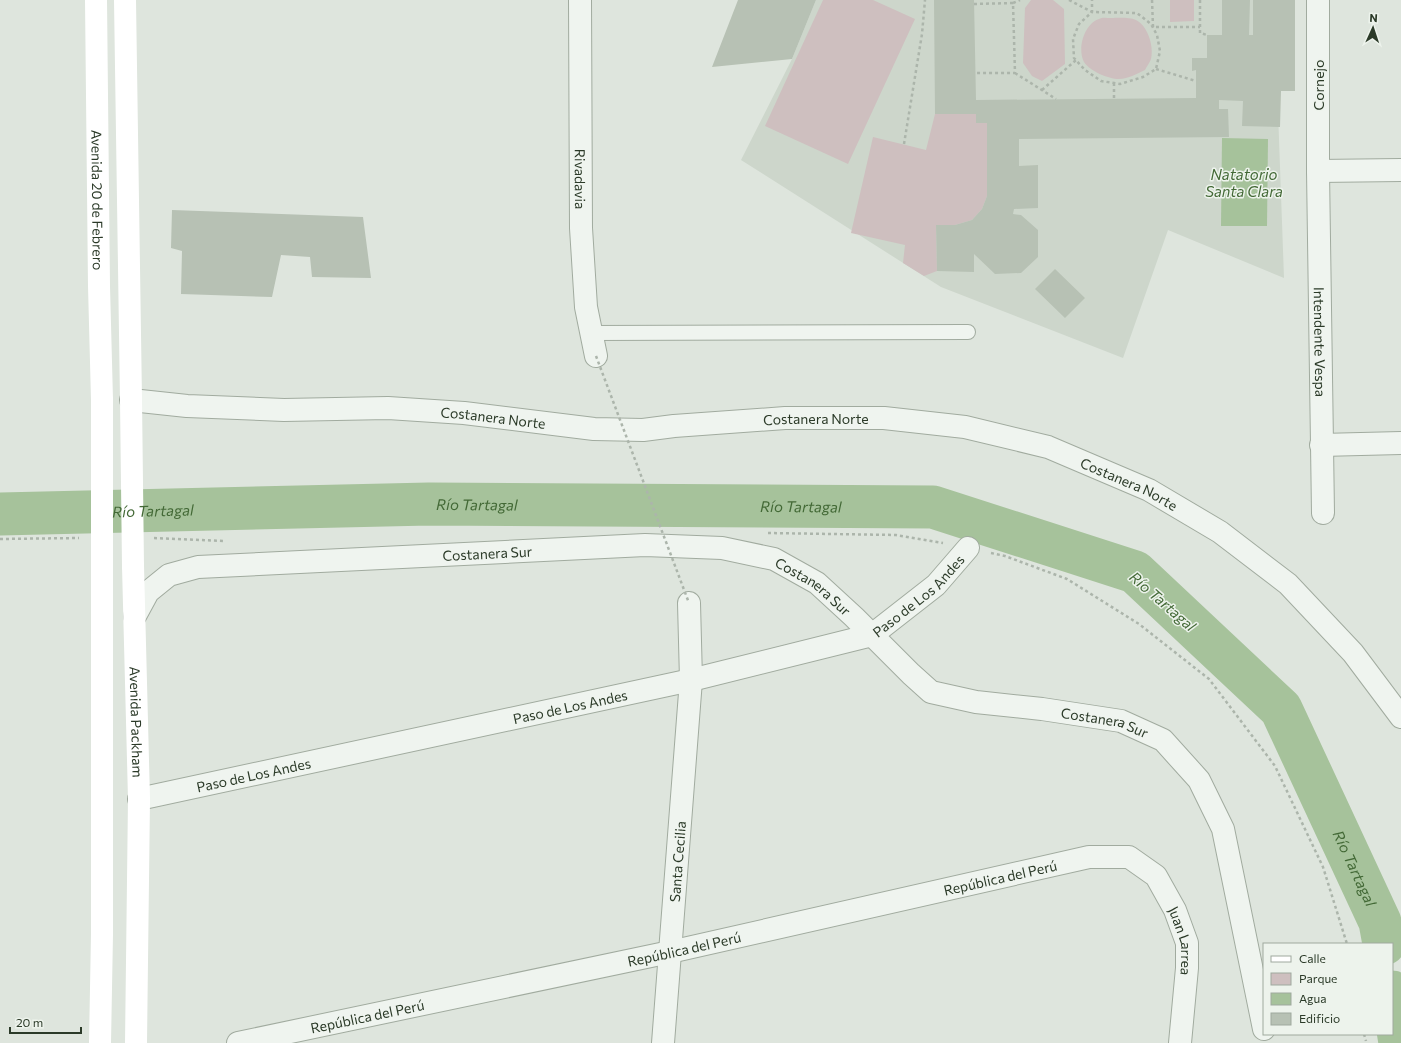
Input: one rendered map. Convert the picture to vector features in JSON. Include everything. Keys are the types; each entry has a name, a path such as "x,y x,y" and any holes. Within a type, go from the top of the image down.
{"main road":[{"name":"Avenida 20 de Febrero","path":"96,0 102,400 102,934 100,1043"},
{"path":"125,0 131,400"},
{"name":"Avenida Packham","path":"131,400 133,566 139,799 136,1043"}],"street":[{"name":"Rivadavia","path":"580,0 581,228 586,307 596,356"},
{"name":"Cornejo","path":"1318,0 1318,171"},
{"path":"1318,171 1401,170"},
{"name":"Intendente Vespa","path":"1318,171 1322,513"},
{"name":"Costanera Norte","path":"131,400 187,406 284,410 388,408 464,413 594,429 643,430 674,426 785,418 884,418 965,427 1048,447 1149,490 1220,532 1288,584 1353,653 1401,717"},
{"path":"1321,445 1401,443"},
{"name":"Costanera Sur","path":"135,616 148,592 158,584 169,576 198,567 645,545 722,548 774,559 817,583 930,692 976,702 1042,709 1121,721 1163,740 1200,780 1223,829 1263,1024"},
{"name":"Paso de Los Andes","path":"139,799 691,680 872,635 936,585 968,548"},
{"name":"Santa Cecilia","path":"663,1043 691,680 689,603"},
{"name":"República del Perú","path":"238,1043 670,952 1089,857 1129,857"},
{"name":"Juan Larrea","path":"1129,857 1156,876 1175,910 1187,943 1187,968 1180,1043"}],"lane":[{"path":"591,333 968,332"}],"path":[{"path":"904,144 922,34 924,0"},
{"path":"974,4 1012,4 1020,0"},
{"path":"1069,0 1092,12 1137,13 1151,24 1157,35 1160,51 1156,69 1143,78 1120,84 1101,81 1085,70 1074,58 1073,40 1079,24 1092,12 1092,0"},
{"path":"1152,0 1153,27"},
{"path":"1200,0 1200,33 1207,35"},
{"path":"1012,4 1015,73"},
{"path":"1153,27 1200,27"},
{"path":"1042,90 1076,60"},
{"path":"1156,69 1196,81"},
{"path":"975,74 1015,73 1056,99"},
{"path":"1114,83 1114,99"},
{"path":"596,356 689,603"},
{"path":"760,533 896,535 1005,556 1067,580 1139,624 1209,679 1276,766 1324,867 1347,943"},
{"path":"660,535 667,535"},
{"path":"0,539 84,538"},
{"path":"153,538 228,540"},
{"path":"1364,1035 1366,1041"}],"shaded area":[{"path":"816,0 1274,0 1284,278 1168,230 1123,358 941,287 741,160 792,59"}],"green space":[{"path":"823,0 873,0 915,19 848,164 765,126"},
{"path":"1031,0 1053,0 1064,9 1065,64 1042,81 1032,76 1023,63 1025,8"},
{"path":"1170,0 1194,0 1194,21 1170,22"},
{"path":"1102,18 1124,18 1136,20 1144,27 1151,43 1152,54 1145,70 1133,76 1115,79 1105,76 1090,68 1084,62 1081,50 1086,31 1094,22"},
{"path":"935,114 976,114 976,123 987,123 987,196 982,209 972,220 955,225 936,225 937,271 924,276 903,263 905,245 851,233 873,137 926,150"}],"water":[{"name":"Natatorio Santa Clara","path":"1222,138 1268,139 1267,226 1221,226"}],"building":[{"path":"738,0 816,0 792,59 712,67"},
{"path":"934,0 974,0 976,100 1196,98 1196,70 1192,71 1192,58 1207,58 1207,35 1222,35 1222,0 1250,0 1249,35 1253,35 1253,0 1295,0 1295,91 1281,91 1280,127 1242,126 1243,101 1219,100 1219,109 1228,109 1229,137 1019,139 1019,166 1038,165 1038,208 1014,209 1013,214 1021,215 1038,230 1038,257 1021,273 995,274 974,254 974,272 937,271 936,225 955,225 972,220 982,209 987,196 987,123 976,123 976,114 935,114"},
{"path":"172,210 363,217 371,278 312,277 310,257 281,255 272,297 181,294 182,251 171,248"},
{"path":"1055,269 1085,298 1065,318 1035,289"}],"waterway":[{"name":"Río Tartagal","path":"0,514 429,504 933,507 1135,572 1281,709 1380,922 1384,943"},
{"name":"Río Tartagal","path":"1393,998 1400,1043"}]}
